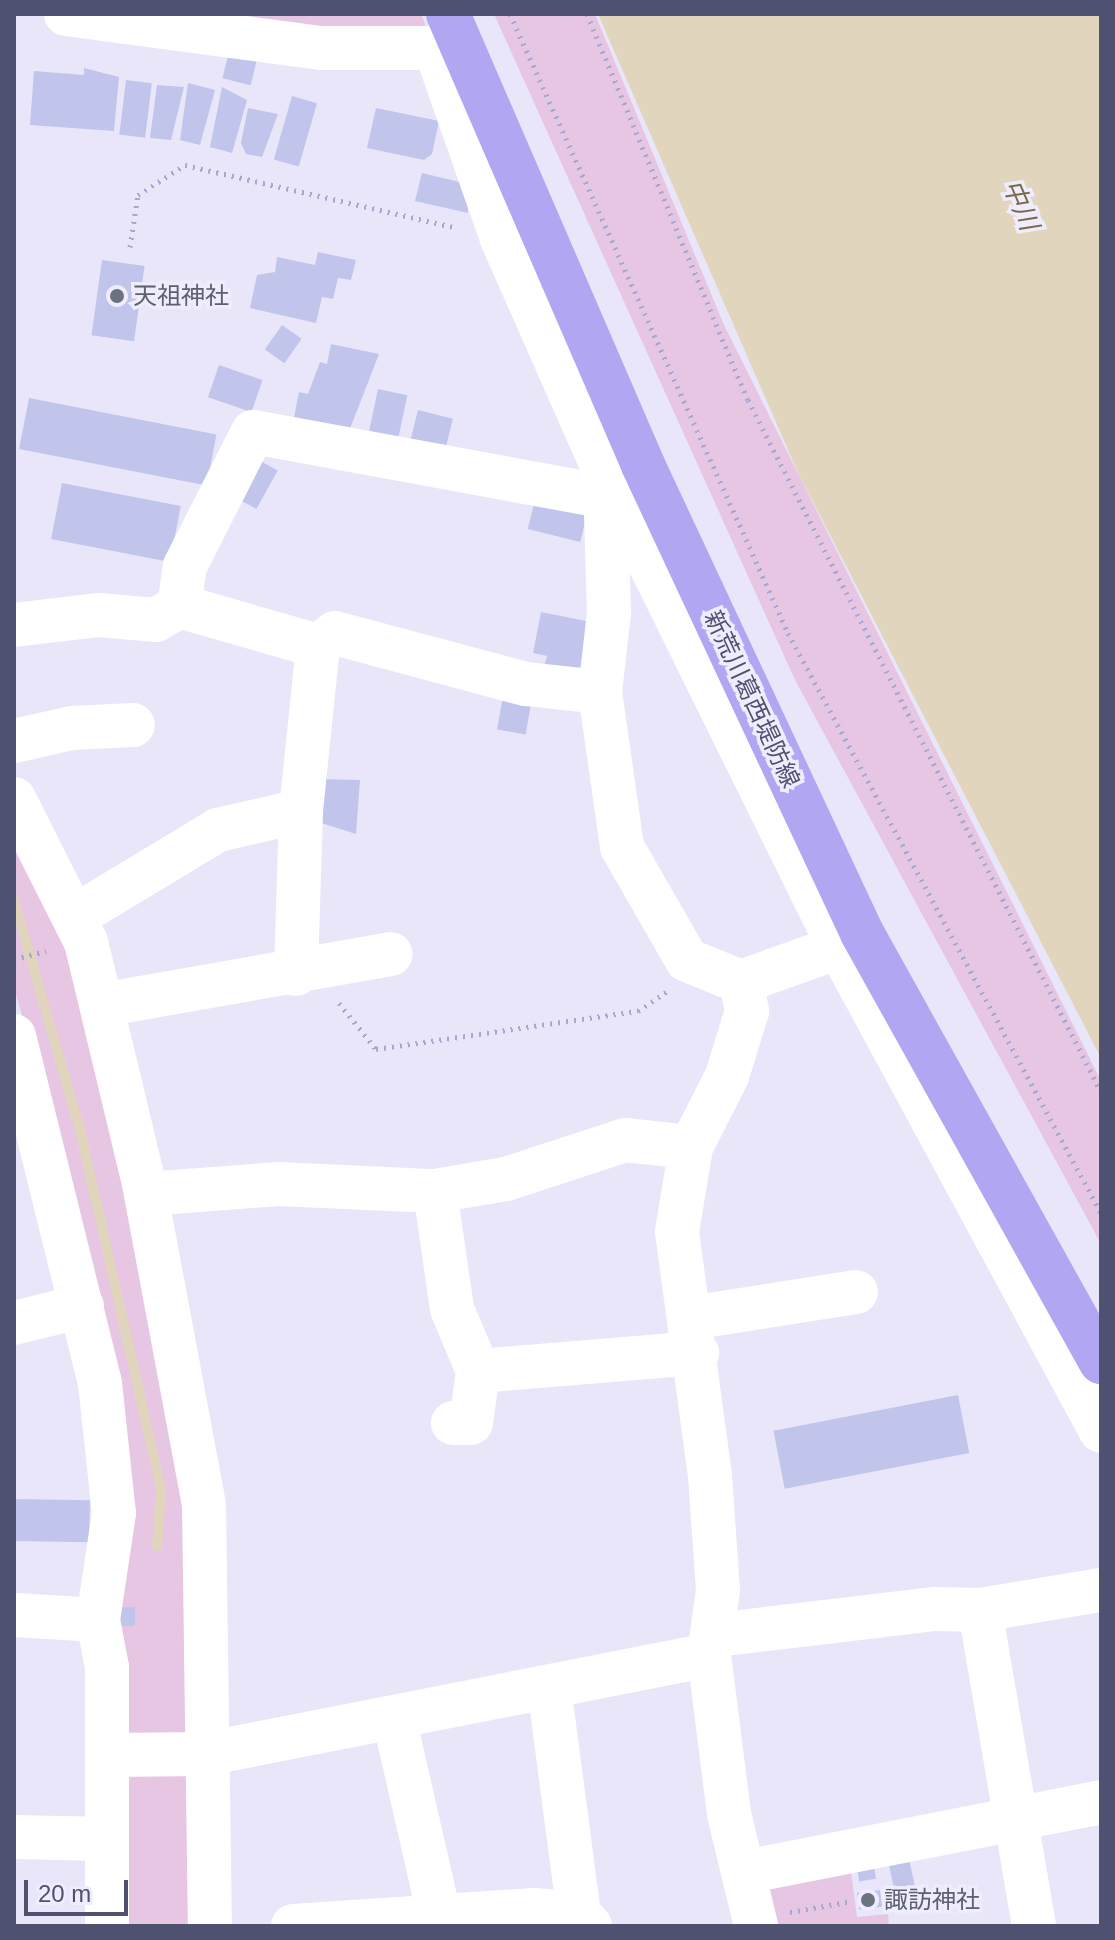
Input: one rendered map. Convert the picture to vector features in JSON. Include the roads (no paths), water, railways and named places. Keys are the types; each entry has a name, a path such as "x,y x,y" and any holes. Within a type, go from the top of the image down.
{"main road":[{"name":"新荒川葛西堤防線","path":"448,38 862,933 1101,1362"}],"street":[{"path":"66,14 321,48 448,38 502,239 604,484 839,947 1101,1431"},
{"path":"179,606 185,566 253,432 604,484"},
{"path":"604,484 609,613 600,692 622,847 687,960 722,974 747,1011 727,1076 691,1147 677,1232 694,1335 712,1645 729,1814 756,1922"},
{"path":"14,625 99,615 156,620 179,606 318,646"},
{"path":"304,971 301,811 318,646 335,633 526,684 600,692"},
{"path":"14,741 133,725"},
{"path":"14,799 77,915 102,1005 146,1194 204,1505 198,1754 210,1926"},
{"path":"77,915 218,830 301,811"},
{"path":"722,974 839,947"},
{"path":"102,1005 391,954"},
{"path":"14,1036 31,1159 82,1306 100,1383 114,1513 98,1620 122,1755 105,1839 107,1926"},
{"path":"146,1194 278,1184 435,1191 506,1179 625,1140 691,1147"},
{"path":"435,1191 452,1309 478,1371 471,1423 453,1423"},
{"path":"478,1371 694,1335 856,1292"},
{"path":"14,1323 82,1306"},
{"path":"122,1755 198,1754 549,1687 712,1645 935,1609 980,1610 1101,1590"},
{"path":"980,1610 1034,1926"},
{"path":"14,1615 98,1620"},
{"path":"293,1926 440,1919 584,1920 549,1687"},
{"path":"394,1718 440,1919"},
{"path":"745,1872 1101,1802"},
{"path":"14,1837 105,1839"}],"water":[{"name":"中川","path":"598,14 1101,14 1101,1058 799,475"}],"waterway":[{"path":"14,900 80,1130 161,1490 157,1546"}],"place":[{"name":"天祖神社","path":"117,296"},
{"name":"諏訪神社","path":"868,1900"}]}
